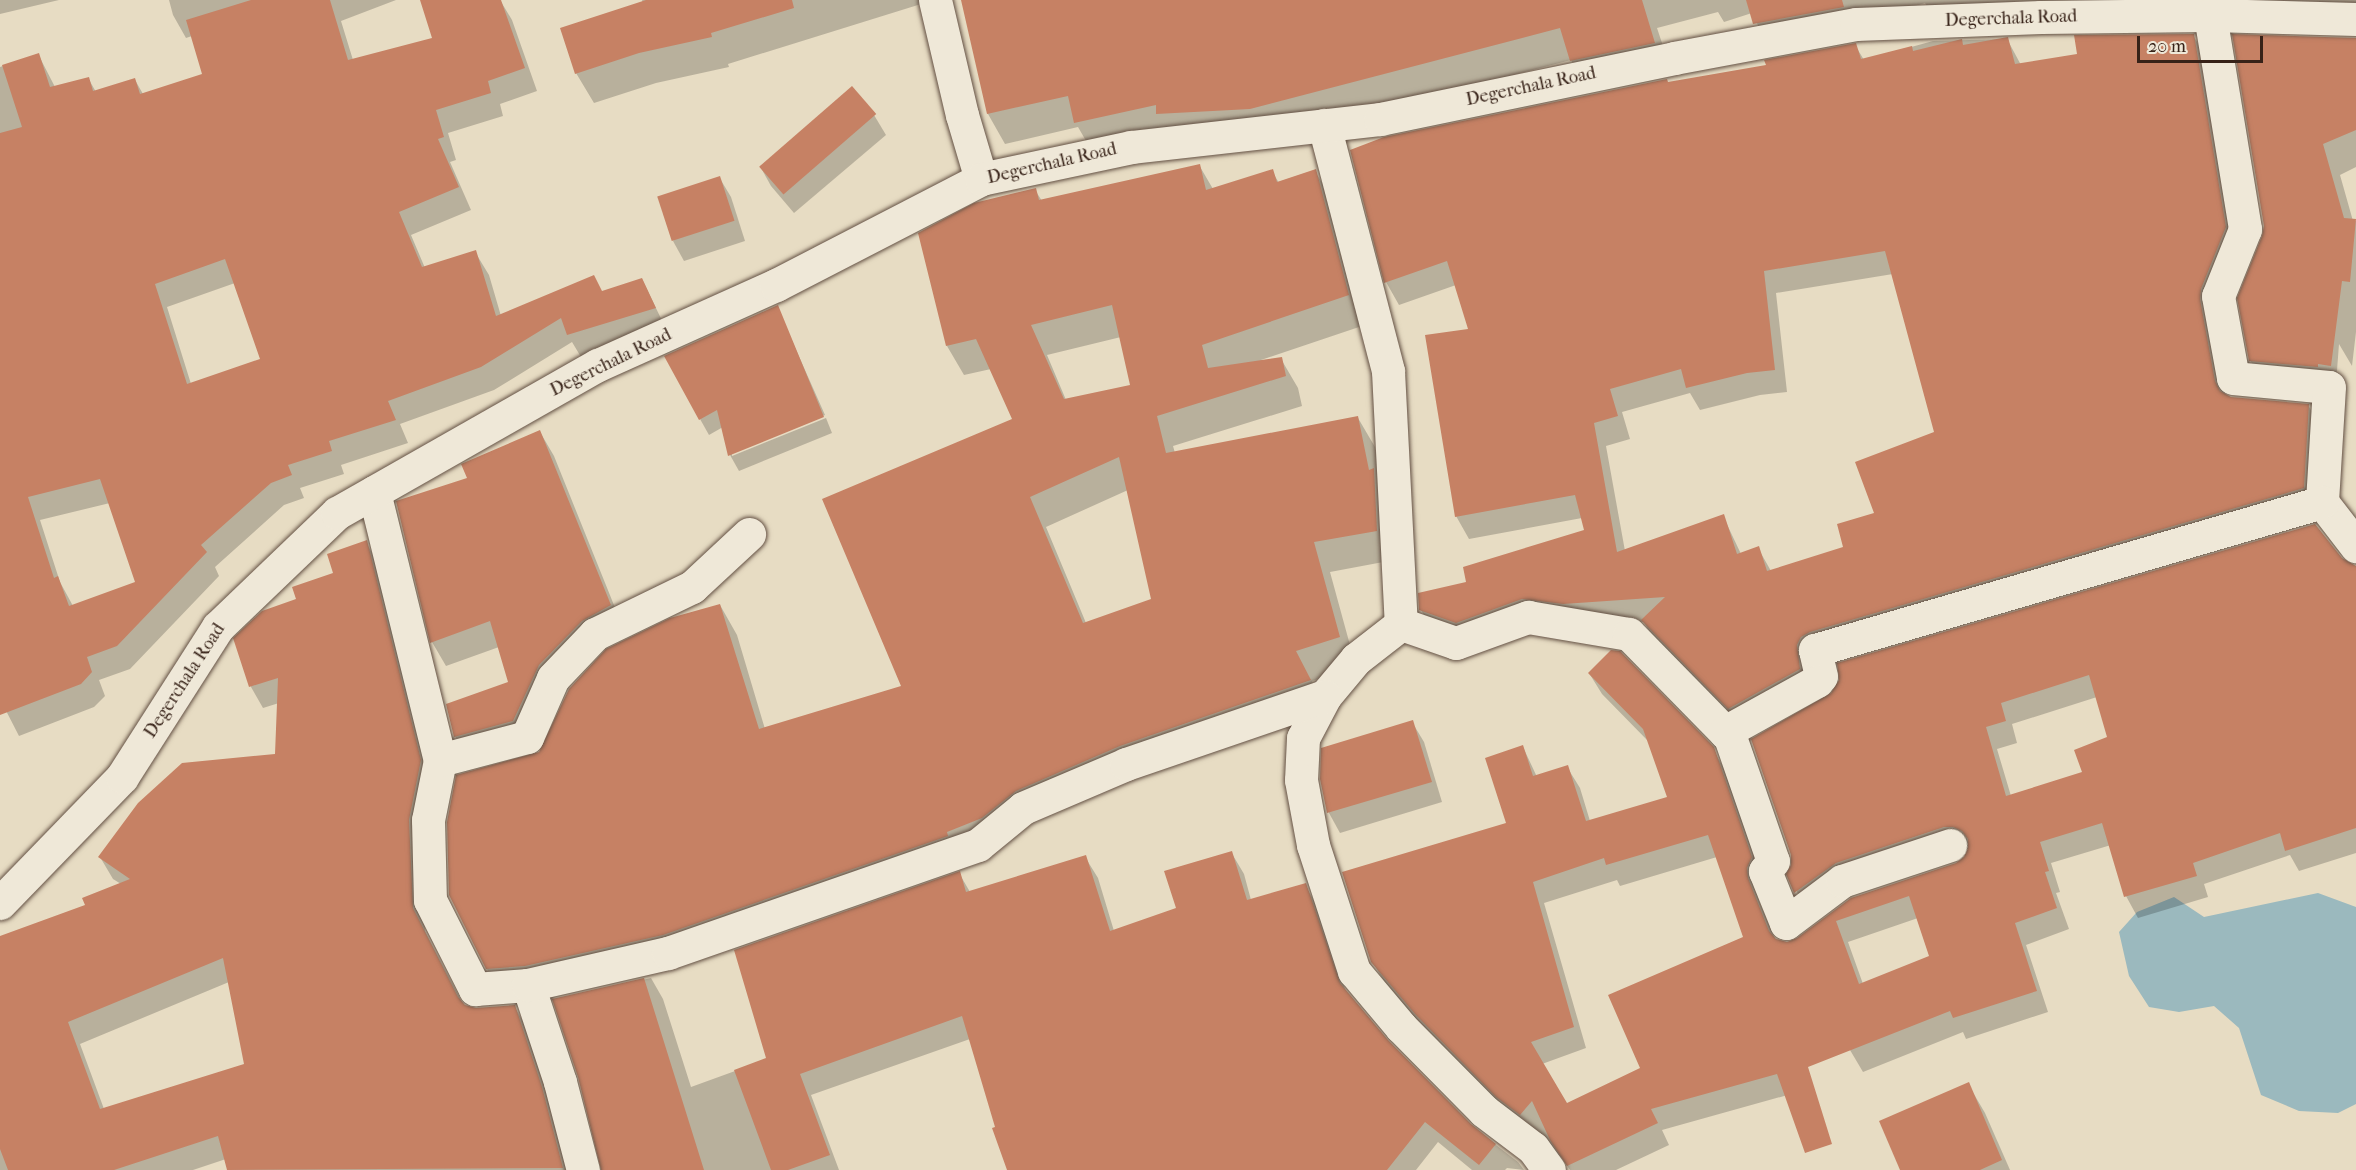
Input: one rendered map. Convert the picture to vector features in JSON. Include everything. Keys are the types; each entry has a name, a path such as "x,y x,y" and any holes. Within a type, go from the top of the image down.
{"street":[{"path":"935,0 962,115 981,179"},
{"path":"2210,15 2245,229 2218,296 2233,378 2329,387 2322,502 2356,546"},
{"name":"Degerchala Road","path":"0,903 122,777 218,627 337,513 598,365 776,285 981,179 1131,147 1380,119 1674,58 1856,24 2041,17 2210,15 2356,19"},
{"path":"1324,125 1388,371 1401,624"},
{"path":"374,492 440,760 428,820 430,900 475,989 528,985 668,953 978,845 1023,808 1126,764 1325,696"},
{"path":"1725,732 1817,681 1821,676 1815,650 2322,502"},
{"path":"440,760 527,737 553,678 595,634 692,587 749,534"},
{"path":"1401,624 1456,643 1528,617 1629,634 1730,737 1773,861 1765,871 1786,923 1842,881 1950,845"},
{"path":"1401,624 1356,659 1325,696 1303,738 1301,780 1313,845 1354,971 1410,1036 1484,1111 1533,1148 1549,1170"},
{"path":"528,985 560,1082 583,1170"}],"water":[{"path":"2318,893 2356,907 2356,1104 2338,1113 2299,1111 2261,1095 2239,1028 2214,1006 2179,1012 2149,1007 2129,976 2119,932 2137,912 2174,897 2204,917"}],"building":[{"path":"251,0 330,0 348,60 432,38 420,0 501,0 525,68 488,81 491,93 436,110 444,137 438,139 459,187 399,212 422,267 476,250 496,316 594,275 602,291 642,278 656,308 567,335 561,318 481,367 388,401 396,420 329,441 332,451 288,465 292,475 271,483 201,545 207,552 117,646 87,657 92,672 81,684 0,715 0,133 22,127 2,65 39,53 50,87 89,77 93,91 135,78 140,94 202,74 186,20","holes":["225,259 260,359 187,384 155,284","100,479 135,582 69,606 58,576 54,578 28,497"]},
{"path":"646,0 792,0 794,8 711,33 712,37 639,53 575,74 560,28"},
{"path":"961,0 1642,0 1655,43 1570,61 1560,28 1250,109 1156,114 1156,105 1074,123 1068,96 987,114"},
{"path":"1746,0 1842,0 1844,7 1753,24"},
{"path":"2194,34 2226,227 2201,289 2200,299 2215,381 2220,391 2231,397 2309,404 2304,488 1810,632 1801,637 1797,645 1800,669 1728,709 1641,620 1665,597 1563,604 1522,599 1456,623 1419,610 1418,593 1466,582 1463,567 1584,530 1575,495 1455,517 1425,335 1468,329 1447,261 1384,283 1350,150 1384,137 1667,79 1668,82 1766,65 1764,60 1856,43 1861,59 1912,46 1913,51 1962,39 1963,45 2008,37 2015,64 2077,54 2074,35","holes":["1885,251 1934,432 1855,462 1874,513 1837,524 1843,547 1767,571 1759,546 1737,554 1724,514 1617,552 1594,423 1618,416 1610,389 1681,369 1686,388 1747,373 1775,370 1764,271"]},
{"path":"2232,34 2356,38 2356,130 2323,144 2344,218 2356,219 2350,282 2342,281 2331,366 2249,361 2237,298 2264,226"},
{"path":"852,86 876,114 783,195 759,167"},
{"path":"1200,164 1206,190 1273,169 1277,182 1316,169 1349,295 1202,345 1208,368 1282,357 1286,376 1157,416 1166,453 1358,416 1369,470 1374,468 1377,531 1314,542 1340,637 1296,651 1311,680 1120,746 1016,791 982,818 947,832 948,836 663,935 525,966 486,969 449,895 447,822 456,775 539,752 569,689 606,649 670,618 720,604 759,729 901,686 822,499 1012,419 976,339 946,346 918,233 974,203 1036,188 1039,200","holes":["1112,305 1130,385 1064,399 1031,325","1119,457 1151,599 1083,623 1030,497"]},
{"path":"720,176 735,221 672,241 657,196"},
{"path":"778,305 824,417 728,456 717,410 699,420 664,356"},
{"path":"540,430 611,605 582,621 539,665 513,721 454,737 446,704 508,682 490,621 430,643 396,501 467,478 461,464"},
{"path":"2315,524 2342,558 2356,566 2356,828 2285,851 2280,833 2193,863 2197,876 2124,897 2102,823 2040,842 2049,871 2045,872 2057,908 2015,923 2037,991 1953,1018 1950,1011 1808,1067 1832,1144 1805,1153 1777,1074 1651,1109 1658,1123 1567,1166 1550,1140 1532,1101 1520,1115 1496,1097 1415,1014 1371,962 1342,872 1506,823 1485,758 1523,745 1533,776 1568,765 1586,821 1667,797 1643,729 1588,673 1611,650 1620,651 1714,747 1752,857 1747,868 1748,878 1769,931 1776,939 1787,942 1797,938 1851,898 1956,863 1964,857 1968,848 1968,839 1962,831 1953,827 1944,827 1836,863 1794,893 1786,874 1791,865 1791,855 1751,739 1831,693 1839,680 1837,663","holes":["2089,675 2107,737 2074,750 2082,772 2006,796 1986,727 2006,721 2001,703","1708,835 1743,937 1608,995 1640,1068 1567,1103 1531,1042 1574,1027 1533,882 1604,858 1606,865","1909,896 1929,956 1859,984 1836,921"]},
{"path":"367,540 421,760 409,820 413,908 458,997 465,1005 476,1008 515,1005 542,1087 563,1168 227,1170 218,1136 114,1170 8,1170 0,1149 0,936 85,905 82,898 130,879 98,857 138,803 182,763 275,754 278,678 249,687 233,638 262,611 296,599 292,587 333,573 327,554","holes":["223,958 244,1064 100,1109 68,1022"]},
{"path":"1413,720 1432,782 1327,813 1320,779 1321,748"},
{"path":"1232,851 1247,900 1306,883 1340,983 1388,1040 1471,1124 1496,1144 1479,1165 1425,1122 1387,1170 1007,1170 992,1128 995,1127 962,1016 800,1074 830,1155 788,1170 771,1170 734,1070 766,1058 734,950 960,871 966,892 1086,855 1110,931 1176,908 1164,871"},
{"path":"644,978 704,1170 601,1170 578,1077 552,999"},
{"path":"1969,1082 2002,1160 1980,1170 1900,1170 1879,1121"}]}
